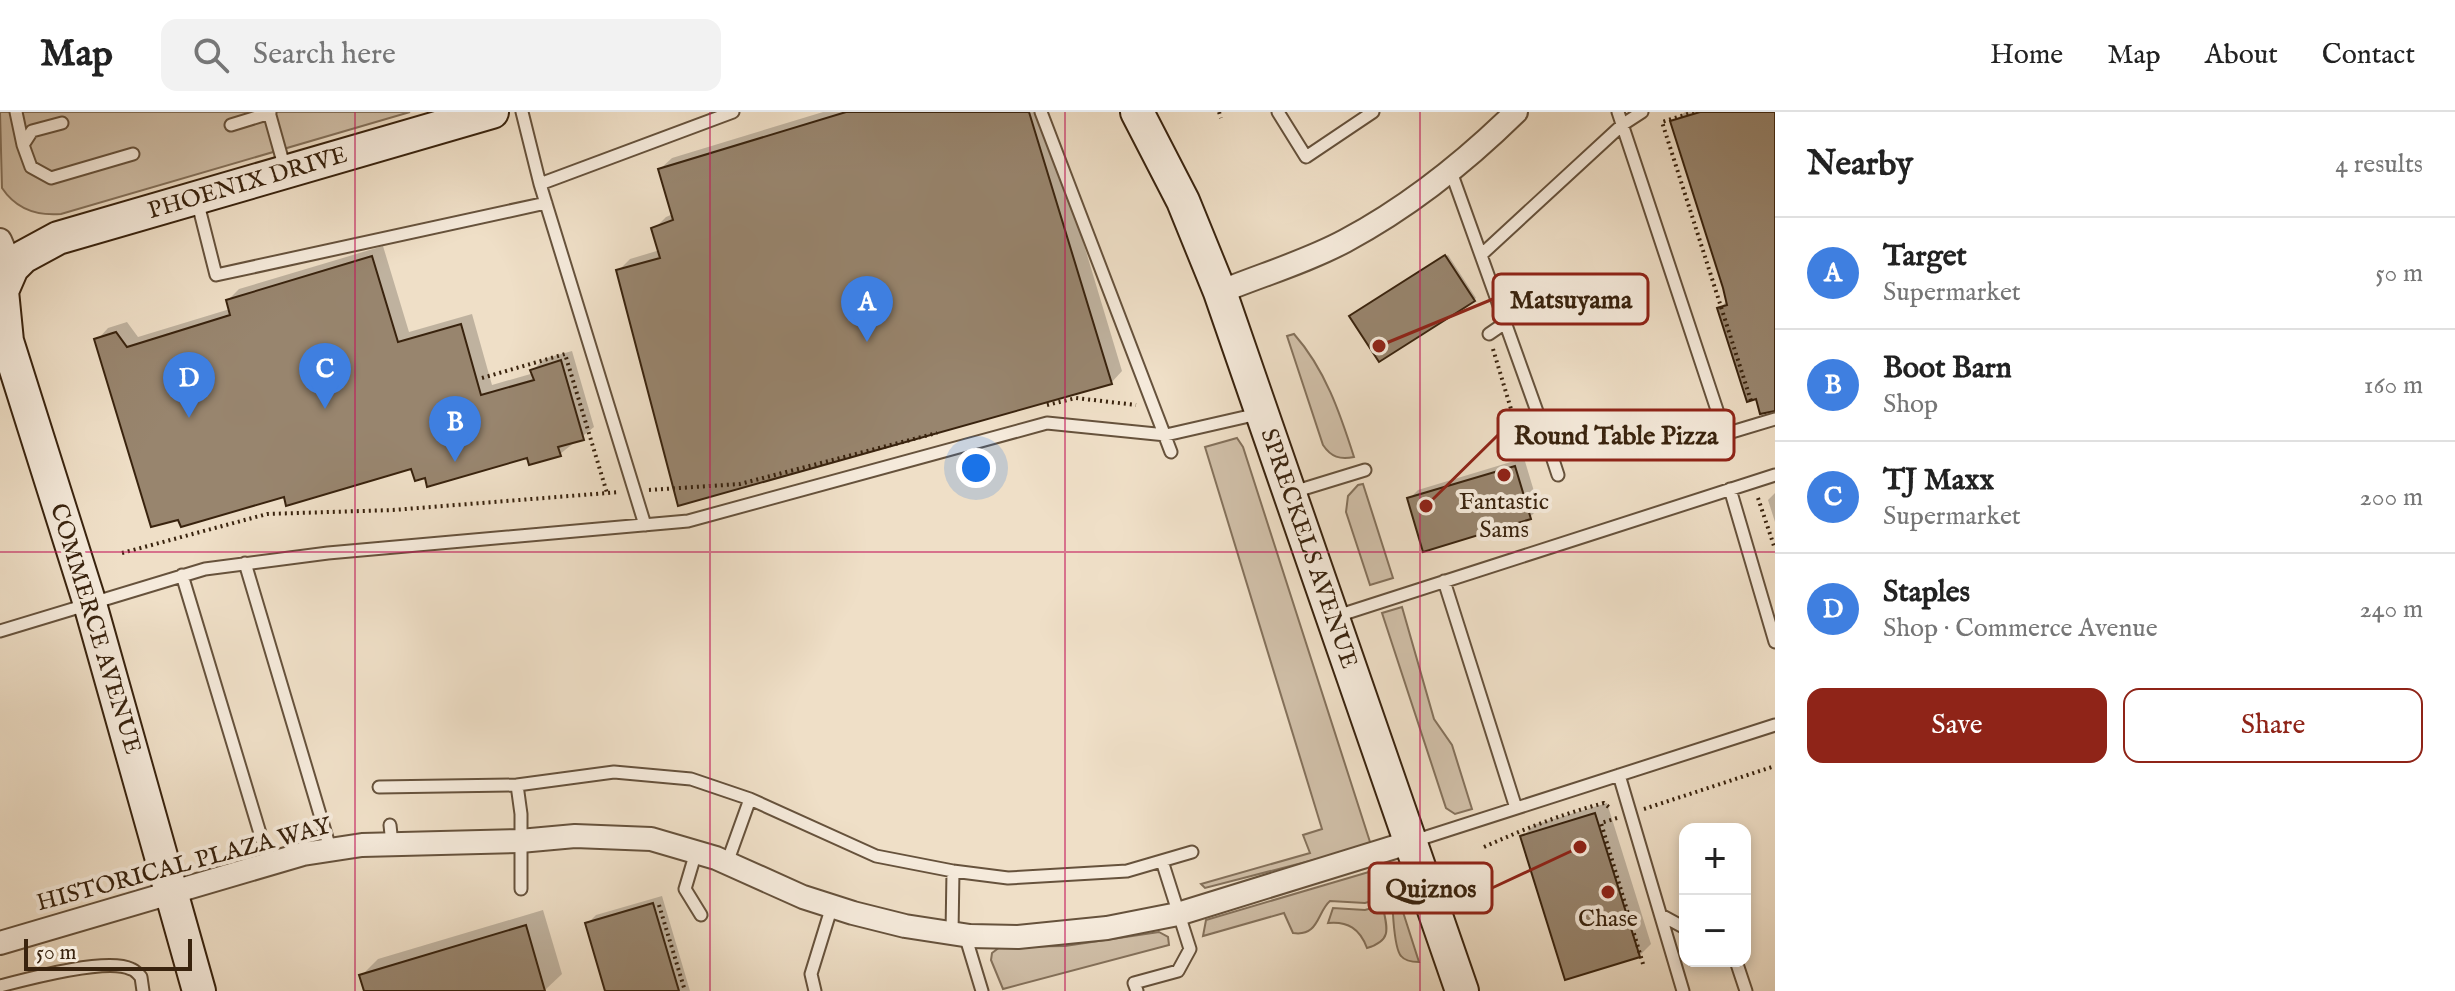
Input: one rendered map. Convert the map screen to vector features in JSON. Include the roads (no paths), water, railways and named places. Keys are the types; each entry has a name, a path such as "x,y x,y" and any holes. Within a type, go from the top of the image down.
{"street":[{"name":"PHOENIX DRIVE","path":"4,260 23,257 58,238 492,112"},
{"name":"SPRECKELS AVENUE","path":"1137,112 1183,201 1220,292 1462,991"},
{"path":"1220,292 1344,241 1413,198 1516,112"},
{"name":"COMMERCE AVENUE","path":"4,260 2,291 7,341 90,604 199,991"},
{"name":"HISTORICAL PLAZA WAY","path":"0,943 269,863 391,834 520,841 575,836 651,839 727,863 803,897 905,926 958,934 1018,937 1107,928 1178,914 1411,842"}],"lane":[{"path":"16,112 31,167 51,178 133,154"},
{"path":"231,125 270,112 286,172"},
{"path":"522,112 540,184 645,525"},
{"path":"540,184 733,112"},
{"path":"1041,112 1171,452"},
{"path":"1278,112 1306,157 1367,114"},
{"path":"1618,112 1719,432 1775,419"},
{"path":"1481,255 1622,125 1642,112"},
{"path":"23,145 32,131 62,123"},
{"path":"1450,168 1558,475"},
{"path":"196,198 216,275 546,203"},
{"path":"1489,334 1505,323"},
{"path":"0,631 182,575 245,563 688,521 1047,423 1166,435 1262,413"},
{"path":"1516,424 1539,417"},
{"path":"1290,493 1365,470"},
{"path":"1333,617 1775,475"},
{"path":"1730,489 1775,642"},
{"path":"245,563 330,848"},
{"path":"182,575 269,863"},
{"path":"1444,581 1516,808"},
{"path":"1411,842 1775,725"},
{"path":"379,787 517,785 614,772 691,779 750,799 876,856 1008,878 1127,871 1192,852"},
{"path":"1619,775 1683,991"},
{"path":"517,785 521,814 521,889"},
{"path":"727,863 750,799"},
{"path":"696,852 685,889 701,915"},
{"path":"1137,991 1134,983 1178,971 1190,949 1162,861"},
{"path":"953,871 958,934 982,991"},
{"path":"815,991 811,974 832,906"},
{"path":"1661,915 1679,925"},
{"path":"1,991 0,986 39,975 111,966 131,968 141,977 143,991"},
{"path":"1738,967 1746,991"}],"place":[{"name":"Target","path":"867,342"},
{"name":"Matsuyama","path":"1379,346"},
{"name":"TJ Maxx","path":"325,409"},
{"name":"Staples","path":"189,418"},
{"name":"Boot Barn","path":"455,462"},
{"name":"Fantastic Sams","path":"1504,475"},
{"name":"Round Table Pizza","path":"1426,506"},
{"name":"Quiznos","path":"1580,847"},
{"name":"Chase","path":"1608,892"}]}
